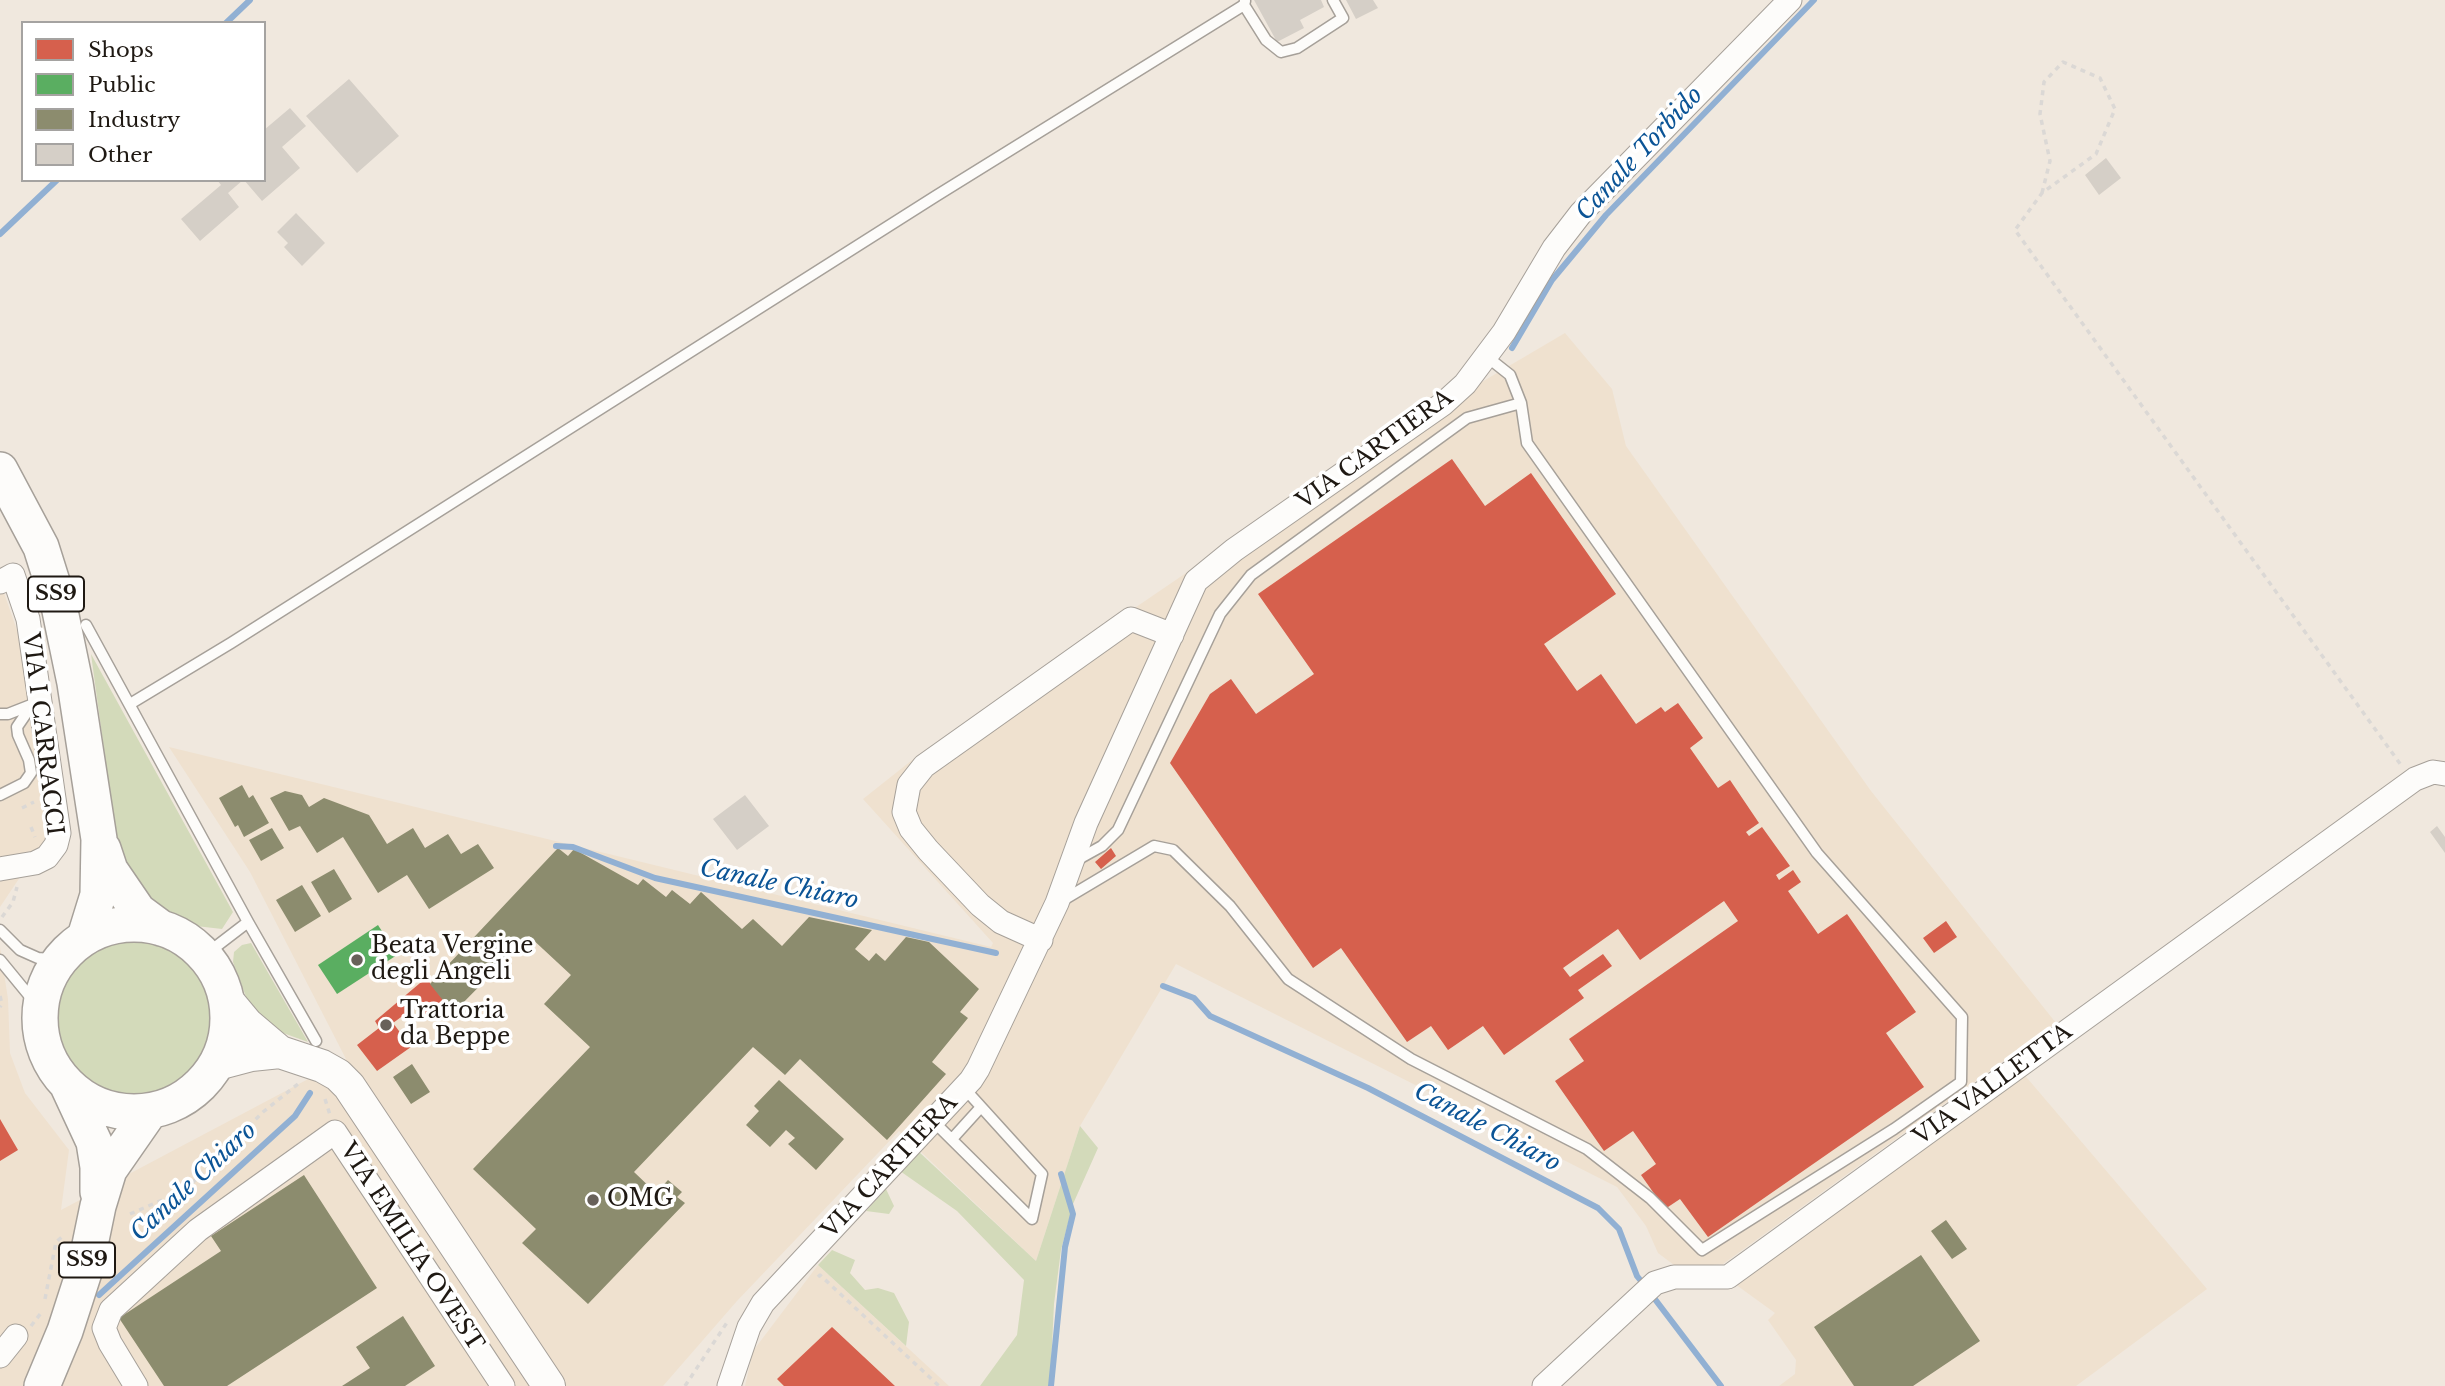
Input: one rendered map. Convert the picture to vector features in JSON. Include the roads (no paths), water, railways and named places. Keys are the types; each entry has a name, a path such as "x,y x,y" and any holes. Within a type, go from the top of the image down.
{"main road":[{"name":"SS9","path":"0,470 41,547 51,576 75,683 99,839"},
{"path":"68,1086 86,1099 106,1108 128,1112 150,1111 170,1105 189,1095 205,1081 217,1064 228,1033 227,1000 222,984 205,955 192,943 161,928 138,911 110,870 99,839"},
{"path":"73,948 98,895 99,839"},
{"path":"114,1210 98,1167 94,1142 68,1086 52,1066 43,1042 40,1010 43,991 53,970 73,948 99,930 130,924 161,928"},
{"path":"227,1000 247,1024 280,1052 320,1071"},
{"path":"217,1064 251,1055 280,1052"},
{"name":"VIA EMILIA OVEST","path":"320,1071 357,1097 549,1386"},
{"path":"114,1210 110,1170 150,1111"},
{"name":"SS9","path":"42,1386 68,1322 85,1269 114,1210"}],"street":[{"name":"VIA CARTIERA","path":"729,1386 749,1328 763,1303 964,1088 978,1069 1041,940 1086,823 1196,581 1443,404 1465,384 1504,332 1554,248 1581,213 1790,0"},
{"name":"VIA I CARRACCI","path":"0,582 13,575 28,619 36,704 59,833 56,845 47,858 9,876"},
{"path":"1041,940 1001,922 949,874 911,829 904,812 909,785 923,766 1130,619 1172,635"},
{"name":"VIA VALLETTA","path":"1544,1386 1650,1287 1674,1277 1728,1277 2415,779 2433,772 2445,774"},
{"name":"VIA EMILIA OVEST","path":"136,1386 104,1328 111,1310 198,1230 335,1132 503,1386"},
{"path":"0,1356 16,1336"}],"lane":[{"path":"130,704 231,643 924,203 1245,3 1266,40 1281,52 1297,48 1343,18 1333,0"},
{"path":"1057,904 1154,846 1173,850 1230,906 1288,979 1411,1059 1587,1149 1650,1198 1702,1250 1894,1129 1961,1082 1962,1017 1817,853 1527,443 1521,402 1510,375 1486,356"},
{"path":"1071,864 1102,846 1118,830 1220,614 1251,575 1467,418 1521,402"},
{"path":"86,625 248,922 320,1071"},
{"path":"3,716 36,704"},
{"path":"0,795 24,783 31,773 17,727 36,704"},
{"path":"205,955 248,922"},
{"path":"0,930 20,950 38,958 73,948"},
{"path":"0,960 40,1010"},
{"path":"933,1121 1032,1219 1042,1174 964,1088"},
{"path":"952,1139 981,1107"}],"waterway":[{"path":"228,21 250,0"},
{"name":"Canale Torbido","path":"1512,348 1552,280 1606,215 1814,0"},
{"path":"0,234 55,182"},
{"name":"Canale Chiaro","path":"556,846 573,847 655,878 996,953"},
{"name":"Canale Chiaro","path":"1163,986 1194,998 1210,1016 1368,1088 1598,1208 1619,1229 1637,1276 1645,1286"},
{"name":"Canale Chiaro","path":"99,1295 295,1116 310,1093"},
{"name":"Canale Torbido","path":"1051,1386 1065,1247 1073,1214 1061,1174"},
{"name":"Canale Chiaro","path":"1651,1294 1721,1386"}],"place":[{"name":"Beata Vergine degli Angeli","path":"357,960"},
{"name":"Trattoria da Beppe","path":"386,1025"},
{"name":"OMG","path":"593,1200"}]}
